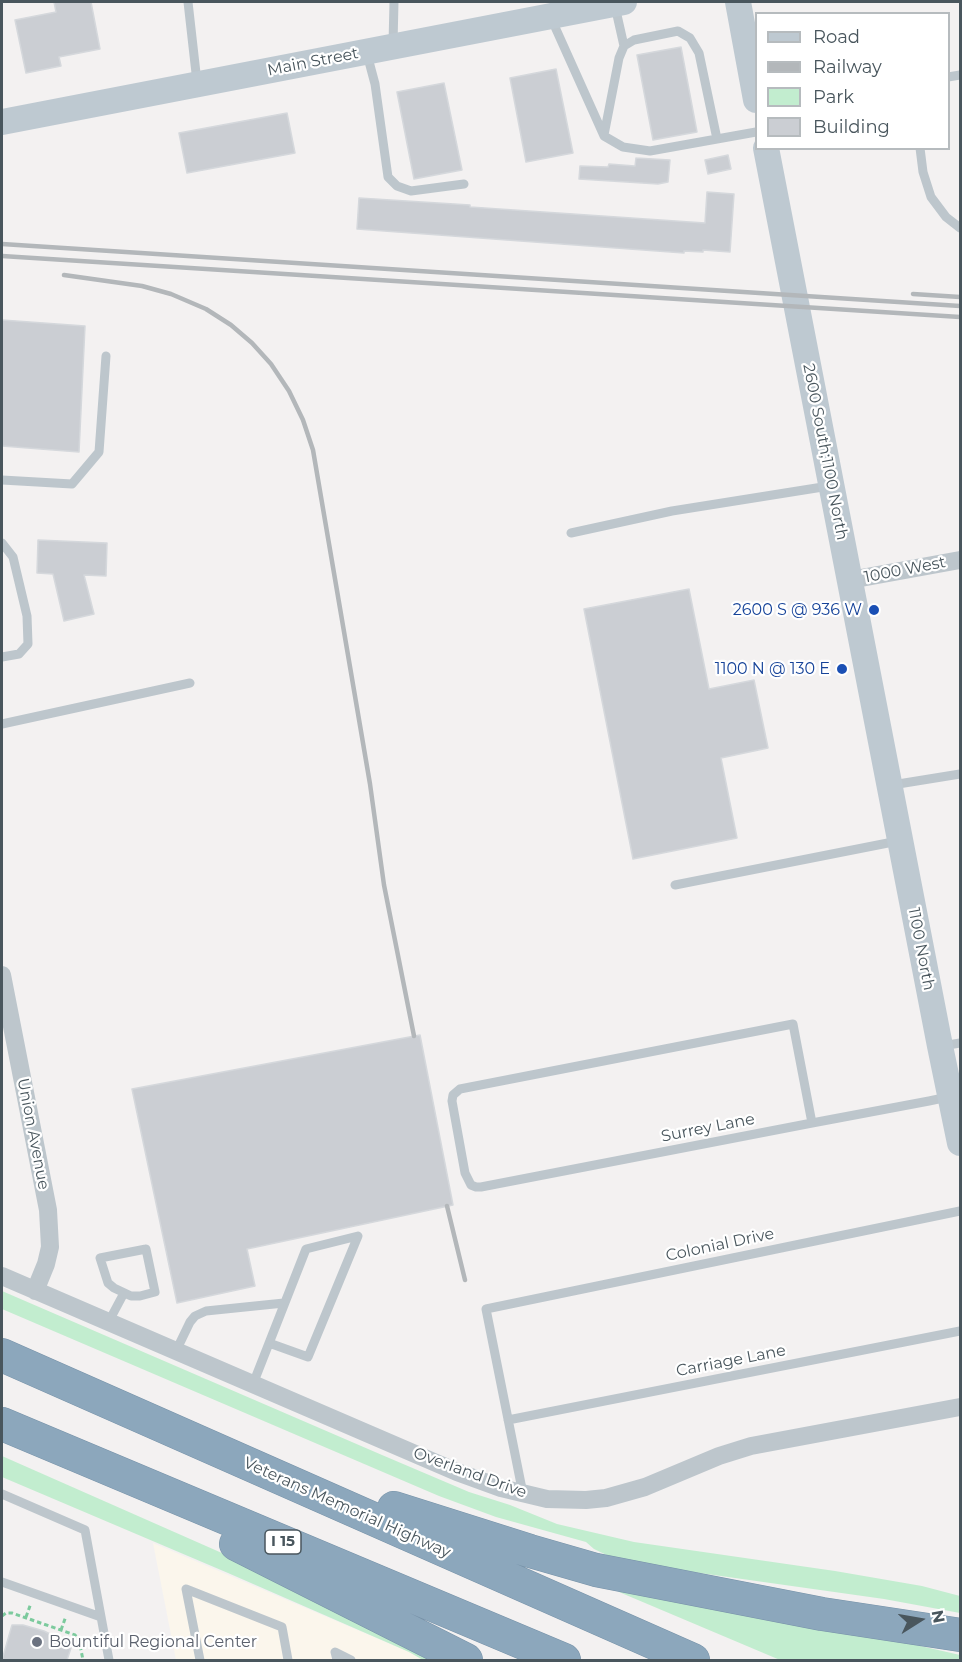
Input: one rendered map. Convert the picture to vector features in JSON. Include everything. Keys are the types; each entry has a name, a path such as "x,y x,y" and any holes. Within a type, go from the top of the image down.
{"highway":[{"name":"Veterans Memorial Highway","path":"2,1355 693,1660"},
{"path":"2,1424 466,1660"},
{"name":"I 15","path":"2,1424 564,1660"},
{"path":"257,1468 321,1485 596,1570 822,1614 960,1635"}],"main road":[{"name":"Main Street","path":"2,122 393,46 538,15 619,2"},
{"path":"738,2 755,95"},
{"name":"2600 South;1100 North","path":"766,150 884,756"},
{"name":"1100 North","path":"884,756 900,840 950,1045 950,1097 960,1141"}],"street":[{"name":"1000 West","path":"850,580 960,560"},
{"name":"Union Avenue","path":"2,975 5,1015 48,1210 50,1247 35,1291"},
{"name":"Overland Drive","path":"2,1276 457,1472 523,1494 566,1500 606,1498 645,1487 719,1456 751,1446 960,1407"}],"lane":[{"path":"189,2 197,84"},
{"path":"393,46 394,2"},
{"path":"604,136 619,57 624,46 619,2"},
{"path":"538,15 604,136 623,147 650,151 755,132"},
{"path":"624,46 634,40 678,32 690,38 699,53 717,139"},
{"path":"367,51 375,84 388,177 397,186 411,191 464,183"},
{"path":"920,150 923,172 931,197 946,217 960,228"},
{"path":"2,480 72,484 99,452 106,356"},
{"path":"571,533 672,511 831,485"},
{"path":"2,543 13,557 27,616 28,644 19,654 2,657"},
{"path":"2,724 190,683"},
{"path":"890,785 960,774"},
{"path":"675,885 900,840"},
{"name":"Surrey Lane","path":"812,1123 793,1023 460,1089 453,1095 452,1107 465,1173 471,1185 481,1187 950,1097"},
{"name":"Colonial Drive","path":"508,1420 486,1309 960,1211"},
{"path":"253,1384 284,1303 306,1249 358,1236 308,1357 269,1343"},
{"path":"146,1249 155,1292 140,1296 124,1293 108,1283 100,1258 146,1249"},
{"path":"108,1323 124,1293"},
{"path":"176,1351 190,1322 195,1316 206,1311 284,1303"},
{"name":"Carriage Lane","path":"508,1420 960,1331"},
{"path":"508,1420 523,1494"},
{"path":"2,1494 85,1530 109,1660"},
{"path":"2,1582 101,1617"},
{"path":"200,1660 186,1589 282,1627 288,1660"},
{"path":"337,1660 335,1652 351,1660"}],"path":[{"path":"2,1616 12,1613 75,1635 79,1640 82,1660"}],"shaded area":[{"path":"153,1543 409,1652 423,1660 176,1660"}],"green space":[{"path":"2,1291 469,1492 557,1524 634,1542 922,1586 960,1596 960,1613 884,1599 617,1560 594,1549 586,1542 496,1517 439,1496 2,1309"},
{"path":"2,1456 240,1561 440,1660 423,1660 228,1573 2,1477"},
{"path":"617,1589 881,1637 960,1655 960,1660 780,1660 619,1592"}],"building":[{"path":"54,2 91,2 100,49 59,57 61,66 26,73 15,20 56,12"},
{"path":"681,47 697,132 653,140 637,55"},
{"path":"556,69 573,153 526,162 510,78"},
{"path":"444,83 462,170 414,179 397,92"},
{"path":"287,113 295,153 187,173 179,133"},
{"path":"728,155 731,169 708,174 705,160"},
{"path":"636,158 670,160 668,182 658,184 579,179 580,166 608,167 609,164 635,166"},
{"path":"707,192 734,194 730,252 703,250 703,252 684,251 684,253 357,229 359,198 705,223"},
{"path":"2,320 85,326 79,452 2,446"},
{"path":"38,540 107,543 106,576 84,575 94,614 64,621 53,574 37,573"},
{"path":"689,589 709,689 754,680 768,748 721,758 737,838 633,859 584,609"},
{"path":"420,1035 453,1205 247,1249 255,1286 177,1303 132,1089"},
{"name":"Bountiful Regional Center","path":"12,1625 23,1625 44,1631 72,1645 67,1660 2,1660"}],"railway":[{"path":"2,244 960,306"},
{"path":"2,256 960,317"},
{"path":"64,275 142,286 171,294 206,309 231,325 271,364 289,391 303,420 313,450 370,784 384,885 414,1036"},
{"path":"913,294 960,297"},
{"path":"447,1206 465,1280"}],"place":[{"name":"2600 S @ 936 W","path":"874,610"},
{"name":"1100 N @ 130 E","path":"842,669"},
{"name":"Bountiful Regional Center","path":"37,1642"}]}
